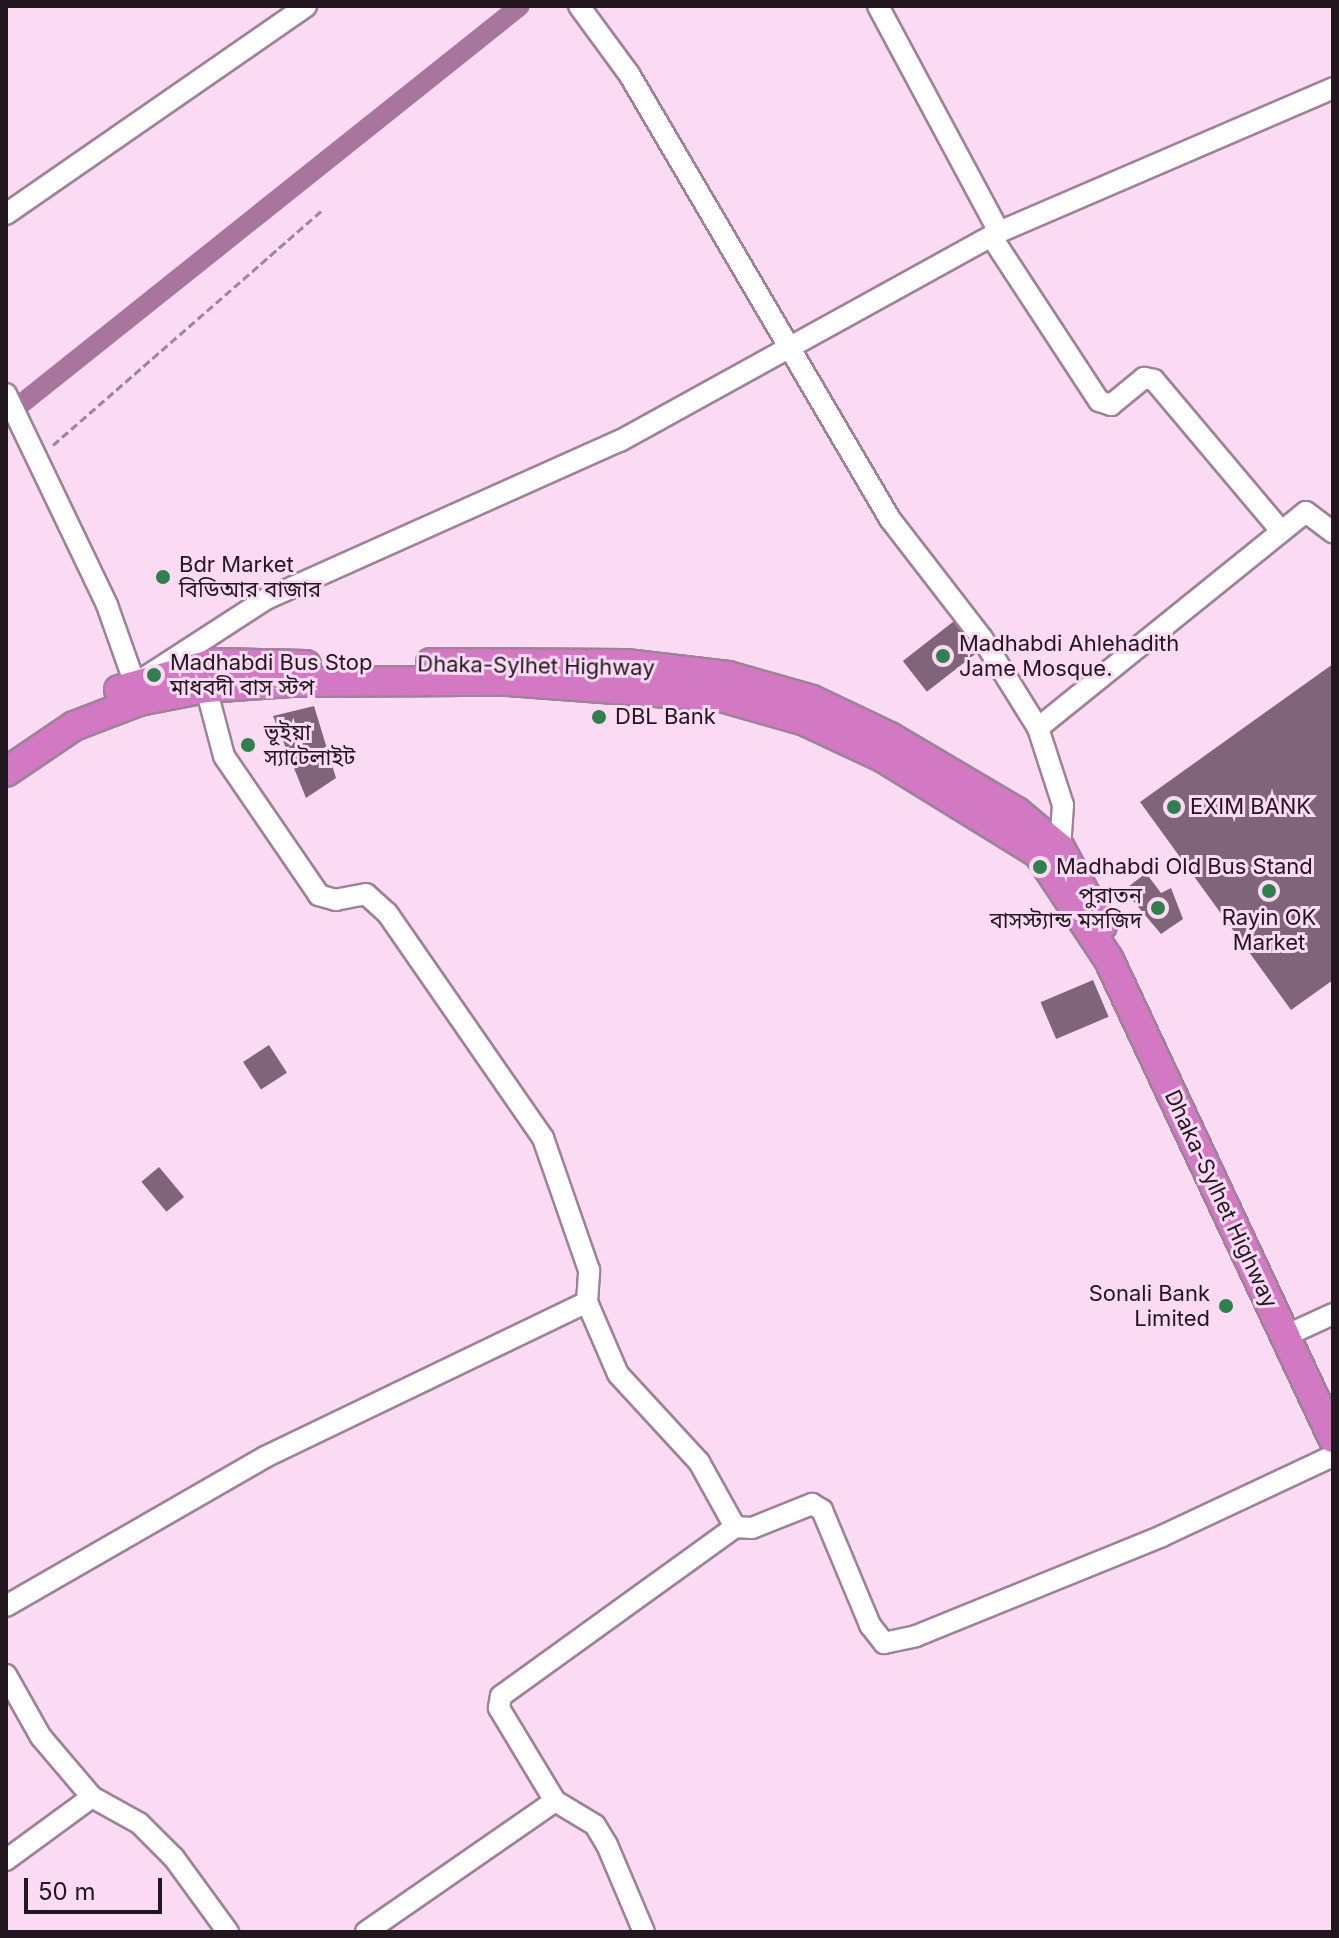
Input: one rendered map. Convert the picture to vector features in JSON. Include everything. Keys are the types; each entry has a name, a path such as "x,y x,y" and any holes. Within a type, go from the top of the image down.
{"highway":[{"name":"Dhaka-Sylhet Highway","path":"6,752 66,711 135,684 214,663 523,661 728,676 812,700 890,737 1017,812 1060,848 1110,940 1109,960"},
{"name":"Dhaka-Sylhet Highway","path":"6,772 74,726 139,701 206,688 508,681 721,697 805,721 963,802 1038,853 1109,960 1333,1438"}],"street":[{"path":"6,214 306,6"},
{"path":"878,6 995,234 1099,401 1111,405 1144,378 1154,380 1281,531"},
{"path":"582,7 629,74 890,519 982,638 1038,728 1063,805 1060,848"},
{"path":"6,394 107,605 135,684 266,599 620,441 995,234 1333,88"},
{"path":"1038,728 1306,512 1333,532"},
{"path":"206,688 224,756 319,895 336,900 366,894 387,913 543,1138 589,1270 587,1302 618,1374 699,1462 735,1527"},
{"path":"6,1606 265,1457 587,1302"},
{"path":"1285,1336 1333,1314"},
{"path":"644,1932 595,1825 555,1801 499,1708 501,1696 735,1527 752,1528 812,1504 822,1510 870,1625 884,1643 916,1636 1162,1536 1333,1456"},
{"path":"6,1675 41,1737 92,1797 156,1841 228,1932"},
{"path":"6,1860 92,1797"},
{"path":"366,1932 555,1801"}],"path":[{"path":"37,457 130,383 321,211"}],"building":[{"name":"Madhabdi Ahlehadith Jame Mosque.","path":"958,618 982,649 927,692 903,661"},
{"name":"Rayin OK Market","path":"1333,664 1333,980 1291,1010 1140,802"},
{"path":"314,706 336,778 306,798 273,716"},
{"name":"পুরাতন বাসস্ট্যান্ড মসজিদ","path":"1146,873 1161,893 1171,888 1183,919 1161,934 1124,890"},
{"path":"1093,980 1109,1017 1056,1039 1041,1002"},
{"path":"269,1045 287,1073 261,1090 243,1062"},
{"path":"159,1167 184,1197 166,1212 141,1182"}],"waterway":[{"path":"6,416 520,6"}],"place":[{"name":"Bdr Market বিডিআর বাজার","path":"163,577"},
{"name":"Madhabdi Ahlehadith Jame Mosque.","path":"943,656"},
{"name":"Madhabdi Bus Stop মাধবদী বাস স্টপ","path":"154,675"},
{"name":"DBL Bank","path":"599,717"},
{"name":"ভূইয়া স্যাটেলাইট","path":"248,745"},
{"name":"EXIM BANK","path":"1174,807"},
{"name":"Madhabdi Old Bus Stand","path":"1040,867"},
{"name":"Rayin OK Market","path":"1269,891"},
{"name":"পুরাতন বাসস্ট্যান্ড মসজিদ","path":"1158,908"},
{"name":"Sonali Bank Limited","path":"1226,1306"}]}
